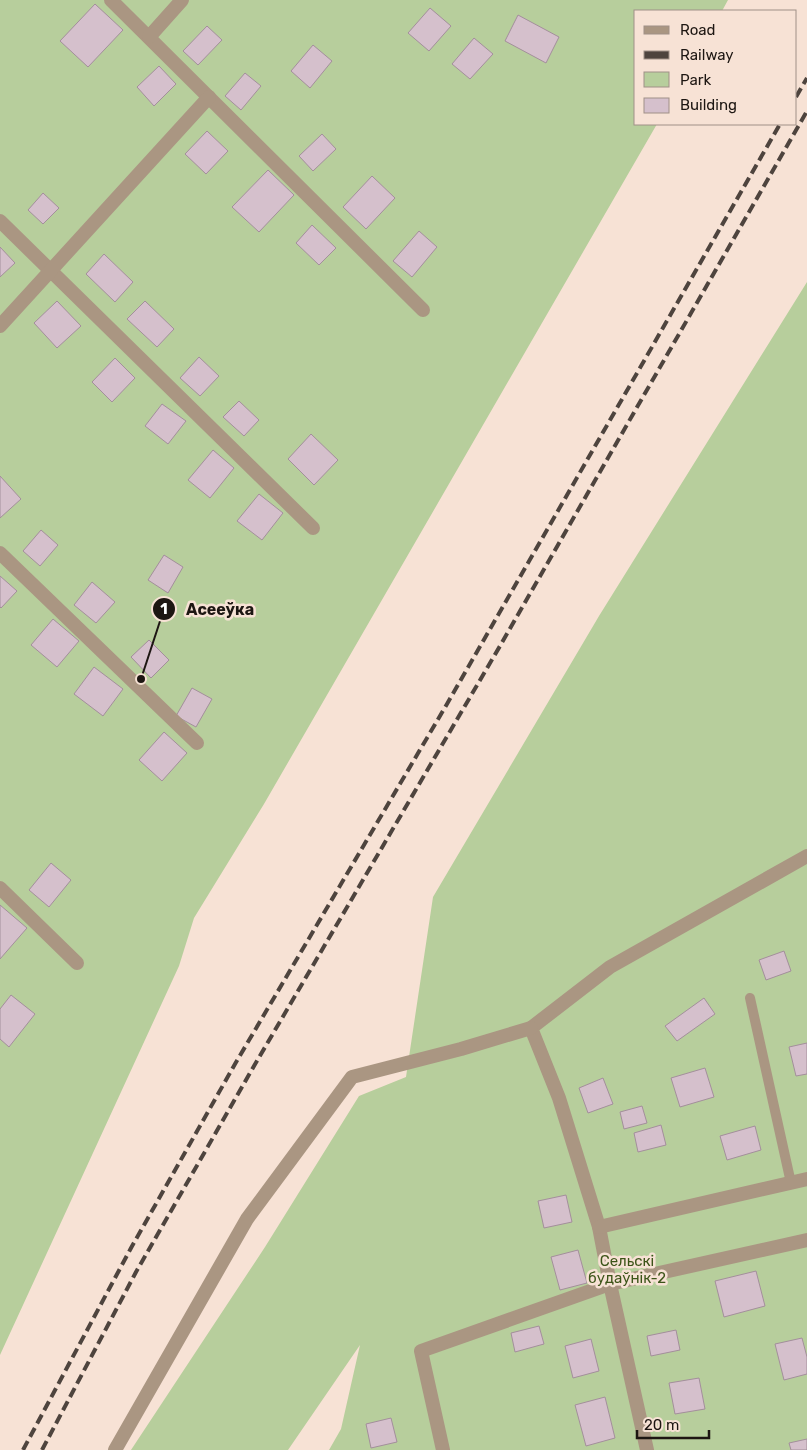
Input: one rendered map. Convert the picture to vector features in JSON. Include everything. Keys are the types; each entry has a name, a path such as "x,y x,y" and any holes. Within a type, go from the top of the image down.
{"street":[{"path":"111,0 423,310"},
{"path":"148,37 182,0"},
{"path":"0,326 209,97"},
{"path":"0,221 314,528"},
{"path":"0,554 197,743"},
{"path":"115,1450 247,1219 352,1077 461,1050 531,1028 610,967 807,856"},
{"path":"0,888 77,963"},
{"path":"531,1028 559,1098 600,1227 610,1284 647,1450"},
{"path":"600,1227 807,1179"},
{"path":"443,1450 421,1351 610,1284 806,1243"}],"lane":[{"path":"750,998 791,1183"}],"green space":[{"path":"0,0 728,0 723,10 634,10 634,125 656,125 264,804 194,918 179,966 0,1355"},
{"name":"Сельскі будаўнік-2","path":"807,282 807,1450 329,1450 341,1429 360,1345 288,1450 131,1450 265,1247 359,1096 406,1077 433,897 599,616"}],"building":[{"path":"95,4 123,30 88,67 60,41"},
{"path":"430,8 451,26 429,51 408,33"},
{"path":"518,15 559,37 546,63 505,41"},
{"path":"207,26 222,40 198,65 183,51"},
{"path":"474,38 493,54 470,79 452,64"},
{"path":"313,45 332,61 310,88 291,71"},
{"path":"159,66 176,84 154,106 137,87"},
{"path":"245,73 261,86 241,110 225,96"},
{"path":"207,131 228,151 206,174 185,154"},
{"path":"322,134 336,149 313,171 299,156"},
{"path":"268,170 294,195 259,232 232,207"},
{"path":"372,176 395,198 366,229 343,207"},
{"path":"43,193 59,208 43,224 28,210"},
{"path":"312,225 336,248 319,265 296,243"},
{"path":"419,231 437,247 412,277 393,261"},
{"path":"0,247 15,263 0,277"},
{"path":"104,254 133,282 115,302 86,274"},
{"path":"57,301 81,326 57,348 34,323"},
{"path":"145,301 174,329 157,347 127,319"},
{"path":"199,357 219,376 200,396 180,378"},
{"path":"115,358 135,378 112,402 92,382"},
{"path":"239,401 259,420 244,436 223,417"},
{"path":"162,404 186,421 168,444 145,426"},
{"path":"311,434 338,460 314,485 288,459"},
{"path":"213,450 234,468 210,498 188,480"},
{"path":"0,476 21,499 0,518"},
{"path":"259,494 283,513 262,540 237,521"},
{"path":"41,530 58,545 40,566 23,551"},
{"path":"164,555 183,567 168,593 148,580"},
{"path":"0,576 17,591 1,608 0,607"},
{"path":"92,582 115,602 96,623 74,605"},
{"path":"53,619 79,641 57,667 31,645"},
{"path":"149,640 169,660 151,678 131,657"},
{"path":"94,667 123,689 103,716 74,694"},
{"path":"192,688 212,699 196,727 176,716"},
{"path":"164,732 187,753 162,781 139,760"},
{"path":"51,863 71,880 49,907 29,890"},
{"path":"0,905 27,928 0,959"},
{"path":"784,951 791,971 766,980 759,960"},
{"path":"11,995 35,1014 9,1047 0,1039 0,1009"},
{"path":"704,998 715,1014 677,1041 665,1026"},
{"path":"807,1043 807,1074 796,1076 789,1047"},
{"path":"705,1068 714,1097 680,1107 671,1078"},
{"path":"603,1078 613,1104 588,1113 579,1088"},
{"path":"642,1106 647,1123 624,1129 620,1112"},
{"path":"661,1125 666,1145 638,1152 634,1133"},
{"path":"755,1126 761,1150 727,1160 720,1136"},
{"path":"566,1195 572,1222 544,1228 538,1201"},
{"path":"578,1250 587,1283 560,1290 551,1257"},
{"path":"756,1271 765,1306 724,1317 715,1281"},
{"path":"539,1326 544,1344 515,1352 511,1333"},
{"path":"676,1330 680,1350 651,1356 647,1336"},
{"path":"802,1338 807,1357 807,1374 784,1380 775,1344"},
{"path":"591,1339 599,1371 573,1378 565,1346"},
{"path":"699,1378 705,1409 675,1414 669,1383"},
{"path":"605,1397 615,1438 586,1446 575,1405"},
{"path":"391,1418 397,1442 371,1448 366,1424"},
{"path":"807,1439 807,1450 791,1450 789,1443"}],"railway":[{"path":"797,95 807,78"},
{"path":"42,1450 136,1272 254,1066 500,646 807,111"},
{"path":"23,1450 131,1248 235,1064 447,704 779,125"}],"place":[{"name":"Асееўка","path":"141,679"}]}
